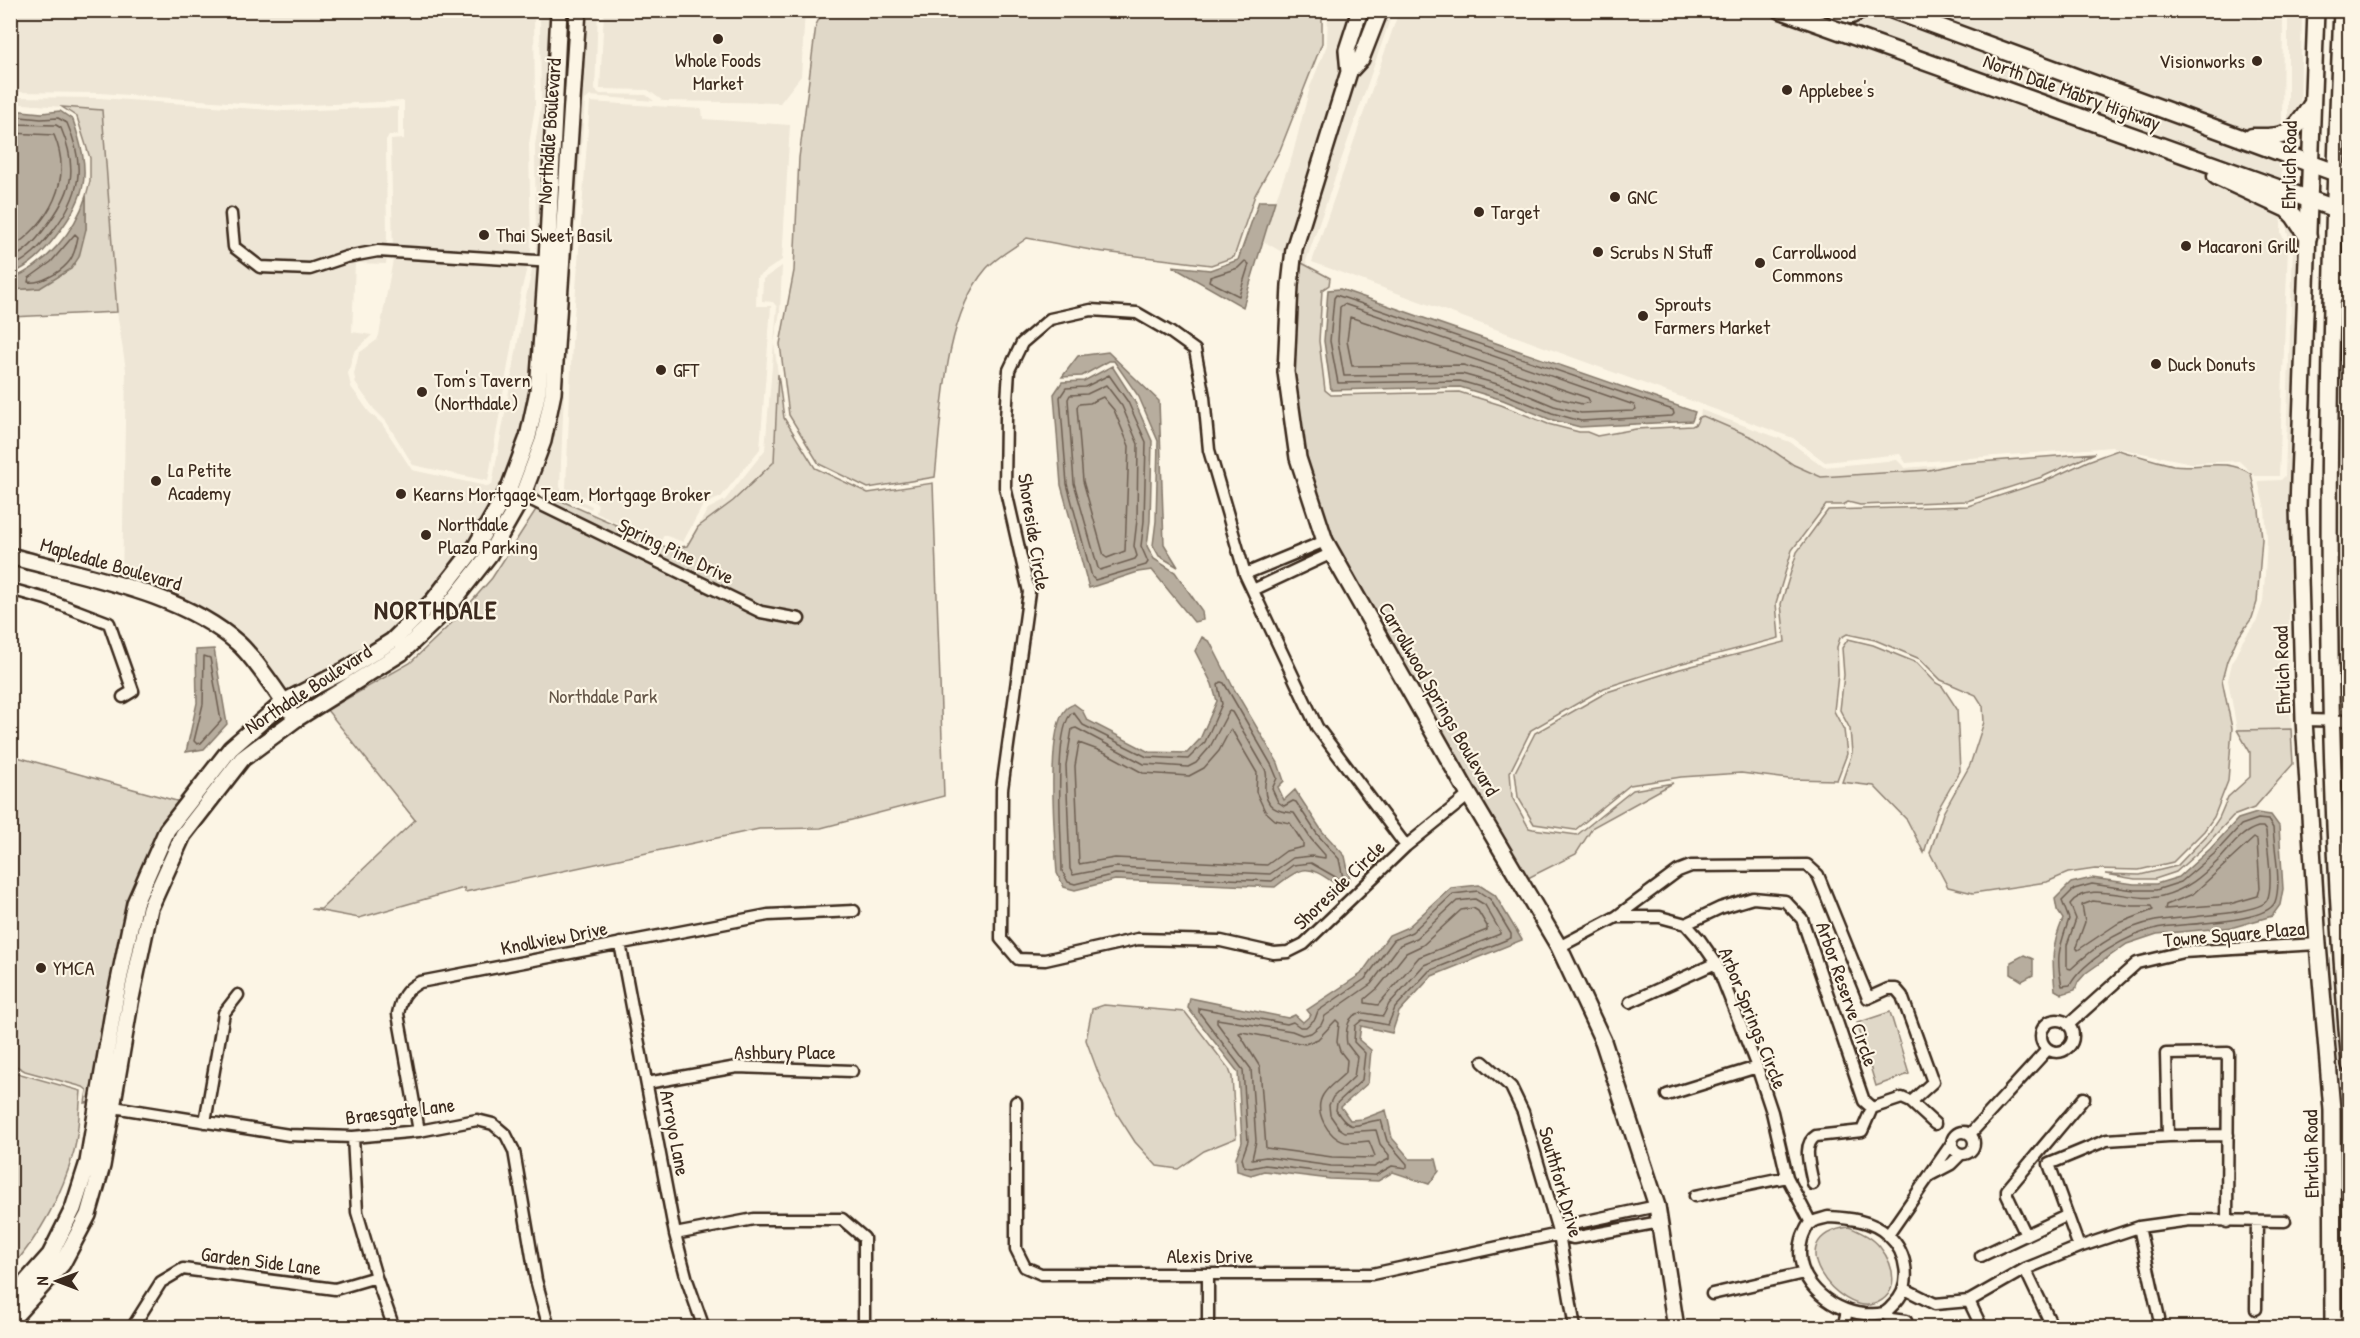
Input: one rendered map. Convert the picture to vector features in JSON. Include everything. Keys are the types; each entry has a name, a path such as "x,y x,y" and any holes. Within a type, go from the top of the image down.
{"main road":[{"name":"North Dale Mabry Highway","path":"1781,10 2343,211"},
{"path":"1835,10 1851,15 1861,10"},
{"name":"North Dale Mabry Highway","path":"1893,10 2343,175"},
{"path":"2234,136 2271,138 2286,135 2301,121 2312,106"},
{"path":"2175,151 2192,165 2287,209 2308,237"},
{"path":"2334,296 2342,268 2349,258"}],"street":[{"name":"Northdale Boulevard","path":"554,262 559,10"},
{"name":"Northdale Boulevard","path":"10,1300 50,1255 73,1209 106,1106 150,908 183,835 242,759 296,719 401,653 445,611 489,555 516,492 538,391 574,72 578,10"},
{"name":"Carrollwood Springs Boulevard","path":"1360,10 1347,50 1349,72 1294,249 1286,372 1298,458 1329,547 1469,795 1559,947 1603,1041 1657,1206 1676,1328"},
{"name":"Carrollwood Springs Boulevard","path":"1349,72 1361,59 1380,10"},
{"name":"Ehrlich Road","path":"2316,10 2298,507 2304,720 2318,944 2332,1110 2333,1328"},
{"path":"2342,10 2343,211 2334,296 2328,513 2331,721 2339,943 2349,1065"},
{"path":"556,71 574,72"},
{"path":"231,214 234,247 260,267 310,269 346,257 378,251 554,262"},
{"name":"Shoreside Circle","path":"1406,846 1317,727 1245,574 1209,450 1204,397 1196,350 1137,313 1091,310 1050,319 1022,343 1009,370 1005,487 1029,592 1002,789 1000,939 1018,959 1045,960 1138,939 1221,941 1274,953 1288,952 1304,944 1406,846 1469,795"},
{"name":"Northdale Boulevard","path":"10,1321 62,1264 87,1215 102,1166 115,1000 135,903 167,830 231,748 284,702 344,671 392,641 434,601 516,492"},
{"name":"Spring Pine Drive","path":"516,492 761,612 799,620"},
{"path":"1245,574 1329,547"},
{"path":"1253,590 1329,547"},
{"name":"Mapledale Boulevard","path":"10,556 154,595 188,609 240,645 296,719"},
{"path":"10,589 46,599 109,623 133,691 123,697"},
{"path":"2304,720 2349,721"},
{"path":"167,830 183,835"},
{"path":"1559,947 1615,918 1678,871 1691,866 1807,865 1818,875 1868,998 1896,989 1902,996 1933,1082 1911,1102"},
{"name":"Arbor Reserve Circle","path":"1686,924 1720,908 1753,898 1785,901 1802,919 1868,1104"},
{"name":"Knollview Drive","path":"419,1131 398,1014 400,999 408,988 420,981 768,915 854,911"},
{"path":"1615,918 1660,917 1686,924"},
{"name":"Arbor Springs Circle","path":"1686,924 1716,963 1757,1067 1772,1112 1788,1178 1811,1223"},
{"name":"Arroyo Lane","path":"620,943 675,1234 687,1280 704,1328"},
{"name":"Towne Square Plaza","path":"2068,1024 2137,963 2183,952 2318,944"},
{"path":"1630,1002 1716,963"},
{"path":"205,1122 224,1013 238,995"},
{"path":"2058,1020 2068,1024 2073,1034 2071,1045 2063,1052 2052,1053 2047,1050 2041,1042 2041,1031 2044,1026 2048,1022 2058,1020"},
{"path":"1970,1134 2047,1050"},
{"path":"2168,1136 2166,1054 2228,1053 2227,1222"},
{"name":"Southfork Drive","path":"1483,1062 1511,1087 1523,1112 1559,1234 1575,1328"},
{"name":"Ashbury Place","path":"647,1083 737,1067 852,1071"},
{"path":"1667,1095 1757,1067"},
{"path":"1813,1184 1807,1146 1810,1139 1816,1136 1862,1131 1868,1104 1902,1098 1911,1102 1935,1124"},
{"path":"2026,1235 2007,1195 2007,1190 2084,1098"},
{"name":"Alexis Drive","path":"1016,1102 1016,1249 1025,1267 1041,1274 1372,1274 1559,1234 1573,1238 1660,1222"},
{"name":"Braesgate Lane","path":"106,1106 289,1135 353,1137 419,1131 477,1120 493,1124 506,1135 514,1151 536,1280 549,1328"},
{"path":"1888,1235 1954,1137 1960,1132 1970,1134 1974,1140 1973,1147 1951,1164 1929,1176"},
{"path":"2049,1164 2107,1140 2228,1135"},
{"path":"353,1137 357,1212 394,1328"},
{"path":"1952,1143 1955,1150 1961,1154"},
{"path":"2040,1151 2049,1164 2079,1247"},
{"path":"1695,1196 1788,1178"},
{"name":"Alexis Drive","path":"1559,1234 1568,1225 1657,1206"},
{"path":"1981,1256 2066,1216"},
{"path":"1828,1217 1852,1218 1888,1235 1901,1254 1906,1275 1905,1289 1896,1303 1884,1313 1847,1311 1826,1300 1804,1273 1799,1250 1803,1236 1811,1223 1828,1217"},
{"path":"675,1234 754,1219 842,1219 864,1238 864,1328"},
{"path":"1905,1289 1935,1304 1969,1301 2025,1269 2079,1247 2139,1227 2190,1220 2285,1221"},
{"path":"2256,1309 2257,1221"},
{"path":"2139,1227 2158,1317"},
{"name":"Garden Side Lane","path":"132,1328 161,1282 183,1269 335,1289 376,1277"},
{"path":"2025,1269 2054,1328"},
{"path":"1712,1294 1804,1273"},
{"path":"1208,1275 1208,1328"},
{"path":"1969,1301 1982,1328"},
{"path":"1843,1328 1847,1311"},
{"path":"1884,1313 1891,1319 1906,1321 1909,1328"}],"shaded area":[{"path":"2256,10 2257,20 2283,20 2281,233 2288,247 2279,476 2255,476 2239,461 2192,463 2112,447 1906,463 1900,454 1825,462 1793,438 1312,262 1399,11"},
{"path":"11,11 534,11 535,107 529,144 531,251 520,296 488,481 413,465 386,421 356,384 354,374 359,353 377,340 379,335 393,260 391,140 404,139 404,101 285,106 100,93 11,92"},
{"path":"540,11 552,11 540,255 536,255 535,145 541,107"},
{"path":"584,11 598,11 595,90 600,94 646,95 654,101 590,96 585,100 566,343 560,487 563,492 592,506 591,509 547,489 542,490 537,497 530,494 549,443"},
{"path":"604,11 805,11 801,76 780,103 663,101 648,90 600,89"},
{"path":"1328,11 1353,11 1339,73 1341,75 1302,197 1287,255 1263,241 1292,157 1310,87 1327,45"},
{"path":"1387,11 1393,11 1306,261 1308,266 1300,262 1301,250 1354,78 1370,58"},
{"path":"2262,11 2302,11 2300,112 2296,118 2288,120 2288,19 2283,15 2262,15"},
{"path":"10,97 100,98 285,111 398,107 398,135 389,135 386,140 387,245 345,251 309,263 262,261 240,244 237,208 224,208 229,251 259,273 310,275 348,263 387,257 386,264 355,263 352,332 372,335 354,352 348,373 351,387 369,412 382,424 412,470 486,486 492,485 526,297 533,266 540,267 531,390 522,435 503,485 470,543 428,597 389,635 340,666 289,692 227,628 191,603 122,580 126,370 117,312 102,110 11,103"},
{"path":"590,102 702,109 703,119 790,125 782,260 757,277 756,306 771,306 760,449 721,497 703,505 683,542 664,535 660,543 596,513 598,504 566,488 572,343"},
{"path":"2287,217 2298,232 2288,658 2291,729 2237,730 2228,680 2232,663 2242,642 2257,620 2263,602 2267,539 2265,509 2258,481 2281,480 2285,476 2293,247 2287,232"},
{"path":"782,266 780,312 774,343 778,374 774,462 733,501 698,526 708,509 725,500 765,450 777,307 773,302 762,301 763,279"},
{"path":"1701,410 1790,442 1824,467 1897,460 1905,468 1954,464 1929,470 1821,477 1794,465 1754,438 1700,416"}],"green space":[{"path":"823,11 1322,11 1322,43 1280,150 1255,195 1234,257 1211,265 1096,251 1027,238 986,269 972,290 961,314 947,368 935,477 868,488 819,464 789,415 780,344 794,271 799,158 816,25"},
{"path":"62,107 102,110 117,312 11,317 10,290 40,288 86,229 86,196 90,181 90,158 77,117"},
{"path":"1300,262 1330,278 1329,285 1322,290 1319,341 1325,390 1331,395 1459,392 1501,405 1548,424 1597,436 1636,429 1692,426 1696,424 1699,417 1703,416 1754,438 1794,465 1821,477 1929,470 1954,464 2095,453 2042,477 1967,501 1860,505 1848,502 1843,505 1826,505 1792,550 1776,603 1779,638 1679,664 1604,688 1531,730 1510,772 1512,797 1529,828 1577,835 1633,790 1673,783 1593,827 1576,854 1526,879 1332,538 1305,457 1293,372 1296,286"},
{"name":"Northdale Park","path":"778,374 784,418 815,468 868,493 933,483 944,796 821,828 759,829 465,892 464,888 359,918 311,909 321,909 415,820 327,710 410,663 458,617 492,578 546,494 668,548 673,544 681,547 687,546 698,527 733,501 774,462"},
{"path":"2118,450 2173,465 2222,465 2242,469 2251,474 2259,510 2262,539 2257,602 2252,618 2237,639 2227,661 2222,680 2232,728 2228,781 2214,817 2204,831 2173,862 2139,870 2095,869 2068,873 2047,882 1973,893 1948,887 1930,853 1943,813 1970,765 1984,722 1983,706 1976,695 1941,680 1920,659 1875,640 1847,634 1840,638 1837,647 1838,675 1834,711 1844,730 1847,754 1837,780 1789,779 1741,773 1681,777 1630,785 1575,830 1534,824 1518,797 1515,772 1535,733 1607,692 1680,669 1785,642 1781,604 1797,552 1828,510 1968,506 2045,481"},
{"path":"1848,639 1873,645 1917,663 1936,683 1942,686 1957,709 1960,771 1937,811 1924,853 1907,820 1874,786 1842,782 1852,753 1850,729 1840,710 1844,675 1842,648"},
{"path":"2291,729 2293,764 2254,808 2233,816 2176,872 2155,879 2135,879 2105,874 2140,875 2177,866 2209,833 2219,818 2228,797 2250,777 2250,752 2237,730"},
{"path":"10,755 180,802 163,822 129,902 92,1102 85,1103 87,1090 83,1087 25,1071 11,1063"},
{"path":"1104,1005 1185,1012 1229,1069 1232,1077 1236,1138 1204,1151 1178,1169 1157,1166 1135,1142 1117,1114 1102,1083 1086,1040 1092,1009"},
{"path":"1890,1012 1909,1074 1876,1086 1857,1023"},
{"path":"10,1071 81,1091 76,1144 63,1183 41,1228 11,1268"},
{"path":"1849,1227 1866,1235 1880,1247 1892,1271 1892,1287 1883,1299 1874,1304 1860,1304 1845,1298 1821,1273 1815,1259 1817,1245 1827,1234"}],"water":[{"path":"11,110 42,113 60,111 73,120 82,153 84,181 75,207 51,242 25,267 11,274"},
{"path":"86,196 86,229 79,257 71,269 40,288 11,290 11,279 36,266 66,235"},
{"path":"1259,201 1275,201 1243,307 1173,267 1210,270 1238,260"},
{"path":"1340,289 1695,412 1692,421 1580,427 1549,419 1503,400 1460,387 1331,390 1324,341 1328,290"},
{"path":"1108,352 1159,401 1164,544 1178,567 1159,556 1153,545 1156,521 1158,441 1139,397 1114,361 1109,361 1082,376 1062,377 1078,356"},
{"path":"1112,366 1134,400 1152,441 1150,521 1147,546 1154,559 1175,572 1202,611 1203,620 1194,622 1152,570 1138,572 1089,588 1061,485 1054,394 1062,382 1084,381"},
{"path":"1202,637 1210,642 1234,689 1278,763 1284,781 1278,787 1284,800 1295,790 1322,831 1345,856 1350,879 1342,888 1322,875 1308,870 1295,873 1275,887 1115,880 1075,890 1064,887 1057,873 1053,813 1053,762 1055,739 1060,721 1067,708 1074,704 1082,710 1087,720 1149,752 1187,753 1200,739 1217,701 1212,684 1195,651"},
{"path":"214,649 227,724 204,749 186,752 197,703 196,650"},
{"path":"2257,813 2271,815 2279,826 2283,889 2280,905 2272,916 2234,927 2157,934 2127,944 2086,973 2078,982 2075,990 2062,994 2055,990 2053,954 2063,919 2057,910 2055,899 2071,883 2092,878 2134,884 2156,884 2179,877 2238,819"},
{"path":"1479,885 1495,895 1522,940 1432,976 1399,1012 1392,1033 1361,1026 1359,1040 1371,1050 1368,1083 1341,1107 1350,1120 1363,1119 1386,1110 1392,1138 1410,1159 1436,1159 1439,1171 1429,1184 1393,1172 1378,1181 1330,1179 1264,1171 1251,1175 1237,1171 1236,1157 1242,1142 1238,1072 1188,1008 1190,998 1288,1018 1295,1015 1303,1022 1311,1015 1307,1010 1361,974 1389,935 1408,927 1451,888"},
{"path":"2024,955 2033,959 2033,975 2022,981 2011,974 2011,962"}],"place":[{"name":"Whole Foods Market","path":"718,39"},
{"name":"Visionworks","path":"2257,61"},
{"name":"Applebee's","path":"1787,90"},
{"name":"GNC","path":"1615,197"},
{"name":"Target","path":"1479,212"},
{"name":"Thai Sweet Basil","path":"484,235"},
{"name":"Macaroni Grill","path":"2186,246"},
{"name":"Scrubs N Stuff","path":"1598,252"},
{"name":"Carrollwood Commons","path":"1760,263"},
{"name":"Sprouts Farmers Market","path":"1643,316"},
{"name":"Duck Donuts","path":"2156,364"},
{"name":"GFT","path":"661,370"},
{"name":"Tom's Tavern (Northdale)","path":"422,392"},
{"name":"La Petite Academy","path":"156,481"},
{"name":"Kearns Mortgage Team, Mortgage Broker","path":"401,494"},
{"name":"Northdale Plaza Parking","path":"426,535"},
{"name":"YMCA","path":"41,968"}],"district":[{"name":"NORTHDALE","path":"436,610"}]}
